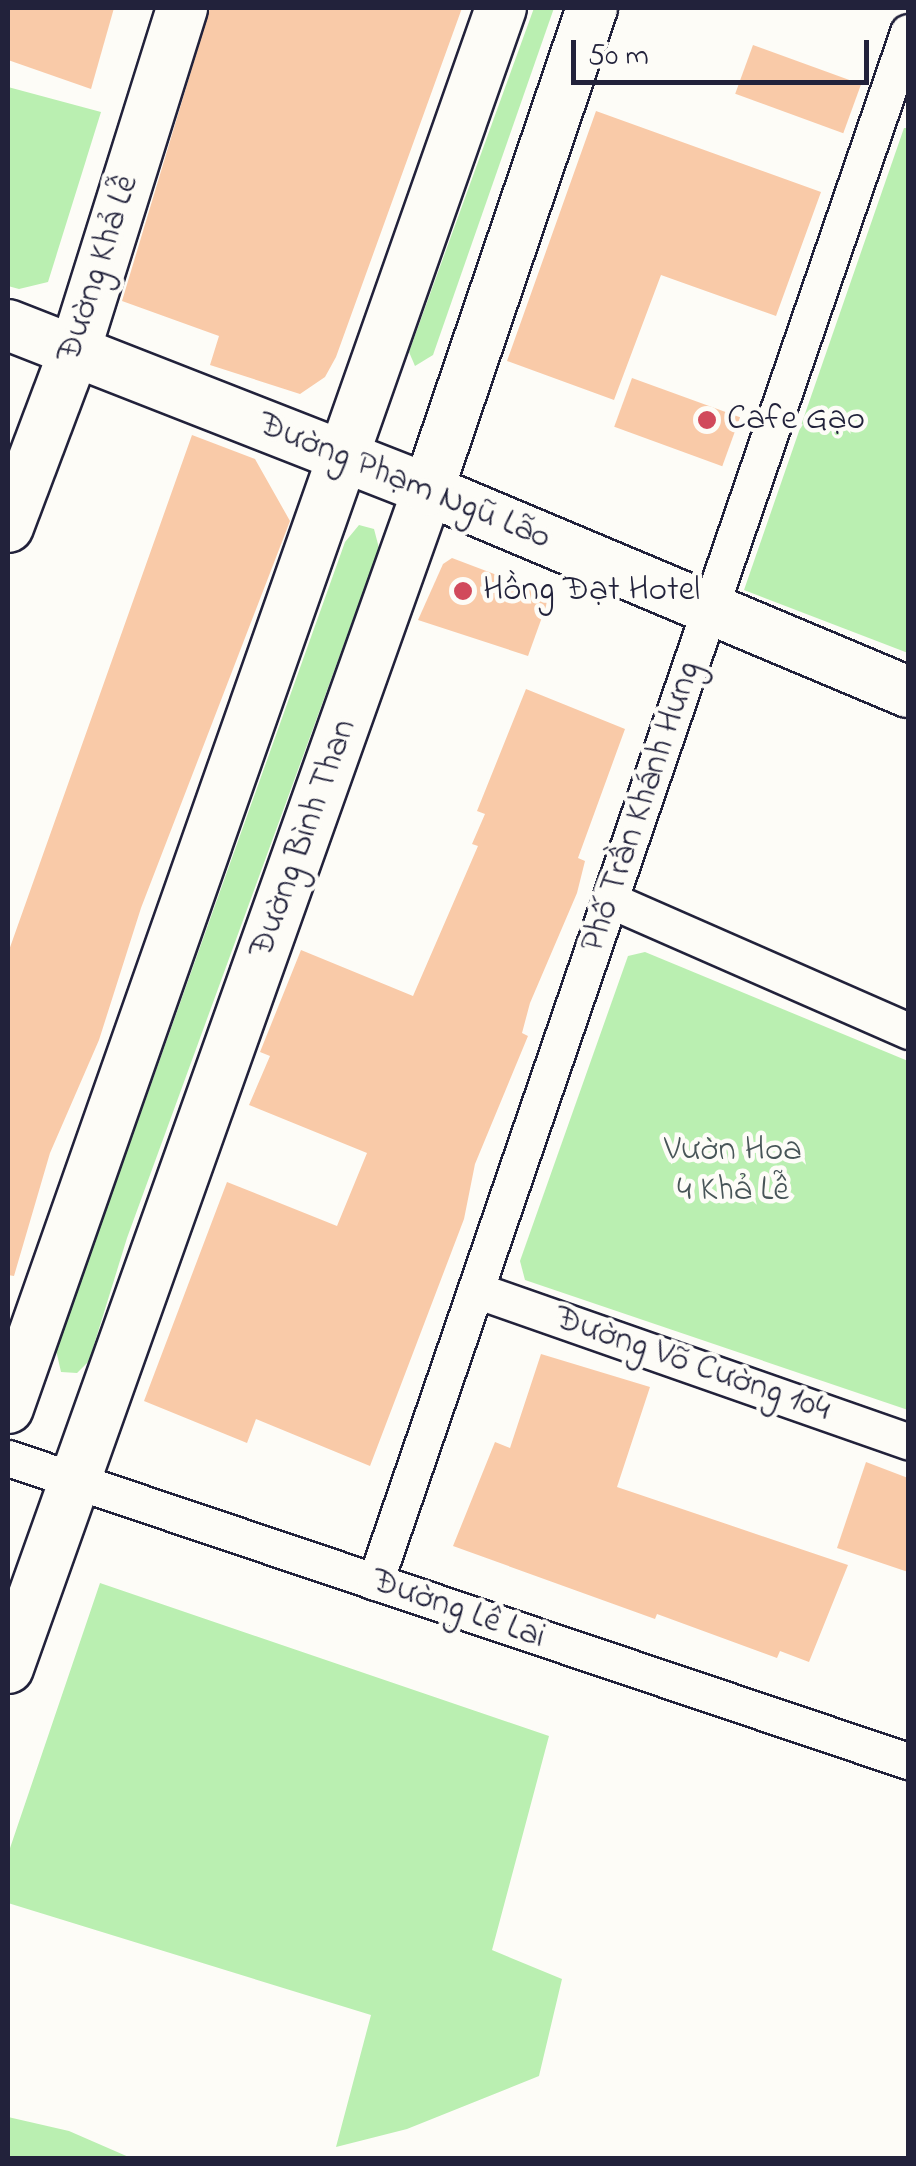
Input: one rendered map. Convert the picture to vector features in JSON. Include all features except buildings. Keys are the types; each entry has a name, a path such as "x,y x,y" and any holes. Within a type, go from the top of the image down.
{"main road":[{"name":"Đường Khả Lễ","path":"8,522 74,350 182,8"},
{"path":"8,1408 501,8"},
{"name":"Đường Bình Than","path":"8,1668 428,490 592,8"},
{"name":"Đường Phạm Ngũ Lão","path":"8,325 711,605 908,692"}],"street":[{"name":"Phố Trần Khánh Hưng","path":"375,1582 711,605 902,74 908,32"},
{"path":"610,900 908,1030"},
{"name":"Đường Võ Cường 104","path":"476,1290 908,1441"},
{"name":"Đường Lê Lai","path":"8,1458 908,1762"}],"green space":[{"path":"534,8 554,8 433,355 415,366 409,352"},
{"path":"8,87 101,112 48,282 19,289 8,286"},
{"path":"904,128 908,128 908,653 744,590"},
{"path":"359,525 374,529 379,548 127,1238 89,1361 77,1373 61,1372 56,1350 345,542"},
{"name":"Vườn Hoa 4 Khả Lễ","path":"645,952 908,1061 908,1410 525,1280 520,1261 628,956"},
{"path":"100,1583 549,1736 492,1950 562,1979 539,2076 407,2129 336,2147 371,2015 8,1903 8,1854"},
{"path":"8,2117 69,2131 131,2158 8,2158"}],"place":[{"name":"Cafe Gạo","path":"707,420"},
{"name":"Hồng Đạt Hotel","path":"463,591"}]}
